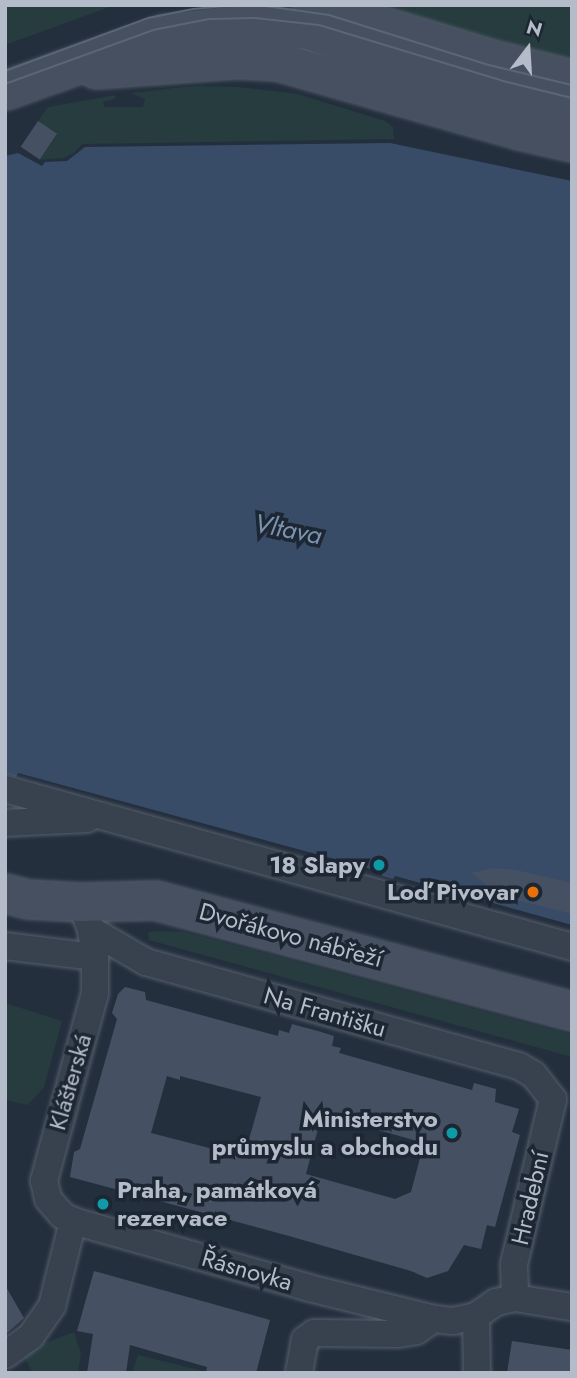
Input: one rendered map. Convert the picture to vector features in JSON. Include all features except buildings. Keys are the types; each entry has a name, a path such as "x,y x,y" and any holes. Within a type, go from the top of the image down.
{"main road":[{"path":"5,64 128,17 173,5"},
{"path":"313,5 495,61 572,79"},
{"path":"5,90 110,50 163,34 212,25 275,25 308,30 474,87 572,112"},
{"path":"60,71 223,59 277,61 519,131 572,142"},
{"name":"Dvořákovo nábřeží","path":"5,893 86,916 127,901 155,900 572,1011"}],"street":[{"path":"5,789 572,947"},
{"path":"5,823 113,817"},
{"name":"Klášterská","path":"73,1221 52,1206 44,1181 94,993 95,957 86,916"},
{"name":"Na Františku","path":"86,916 146,962 519,1066 534,1075 553,1099"},
{"path":"505,928 572,935"},
{"path":"5,946 95,957"},
{"name":"Hradební","path":"515,1298 514,1264 553,1099"},
{"path":"5,1355 31,1336 52,1306 73,1221"},
{"name":"Řásnovka","path":"73,1221 309,1288 434,1319 453,1321 476,1316 496,1302 515,1298"},
{"path":"515,1298 572,1307"},
{"path":"476,1316 477,1373"},
{"path":"299,1373 305,1340 314,1333 398,1334 416,1331 434,1319"}],"green space":[{"path":"5,5 115,5 5,45"},
{"path":"376,5 572,5 572,60 482,38"},
{"path":"193,86 239,87 298,94 385,121 393,127 394,139 82,144 74,153 63,158 39,160 57,135 38,121 48,107 116,95 115,99 103,102 105,107 143,107 145,99 131,93"},
{"path":"184,932 572,1035 572,1057 149,940 148,933"},
{"path":"5,1003 62,1021 44,1087 28,1105 5,1100"},
{"path":"74,1332 81,1354 78,1373 33,1373 21,1352"},
{"path":"138,1355 199,1370 199,1373 132,1373"}],"water":[{"name":"Vltava","path":"390,143 572,181 572,925 395,876 393,879 382,876 382,872 18,773 16,777 5,774 5,156 18,153 42,166 45,162 67,161 85,147"}],"tram line":[{"path":"5,71 148,18 193,9 237,5"},
{"path":"258,5 329,15 485,64 572,85"},
{"path":"5,84 153,30 209,19 255,18 319,25 503,81 572,98"}],"place":[{"name":"18 Slapy","path":"379,865"},
{"name":"Loď Pivovar","path":"533,892"},
{"name":"Ministerstvo průmyslu a obchodu","path":"452,1133"},
{"name":"Praha, památková rezervace","path":"103,1204"}]}
